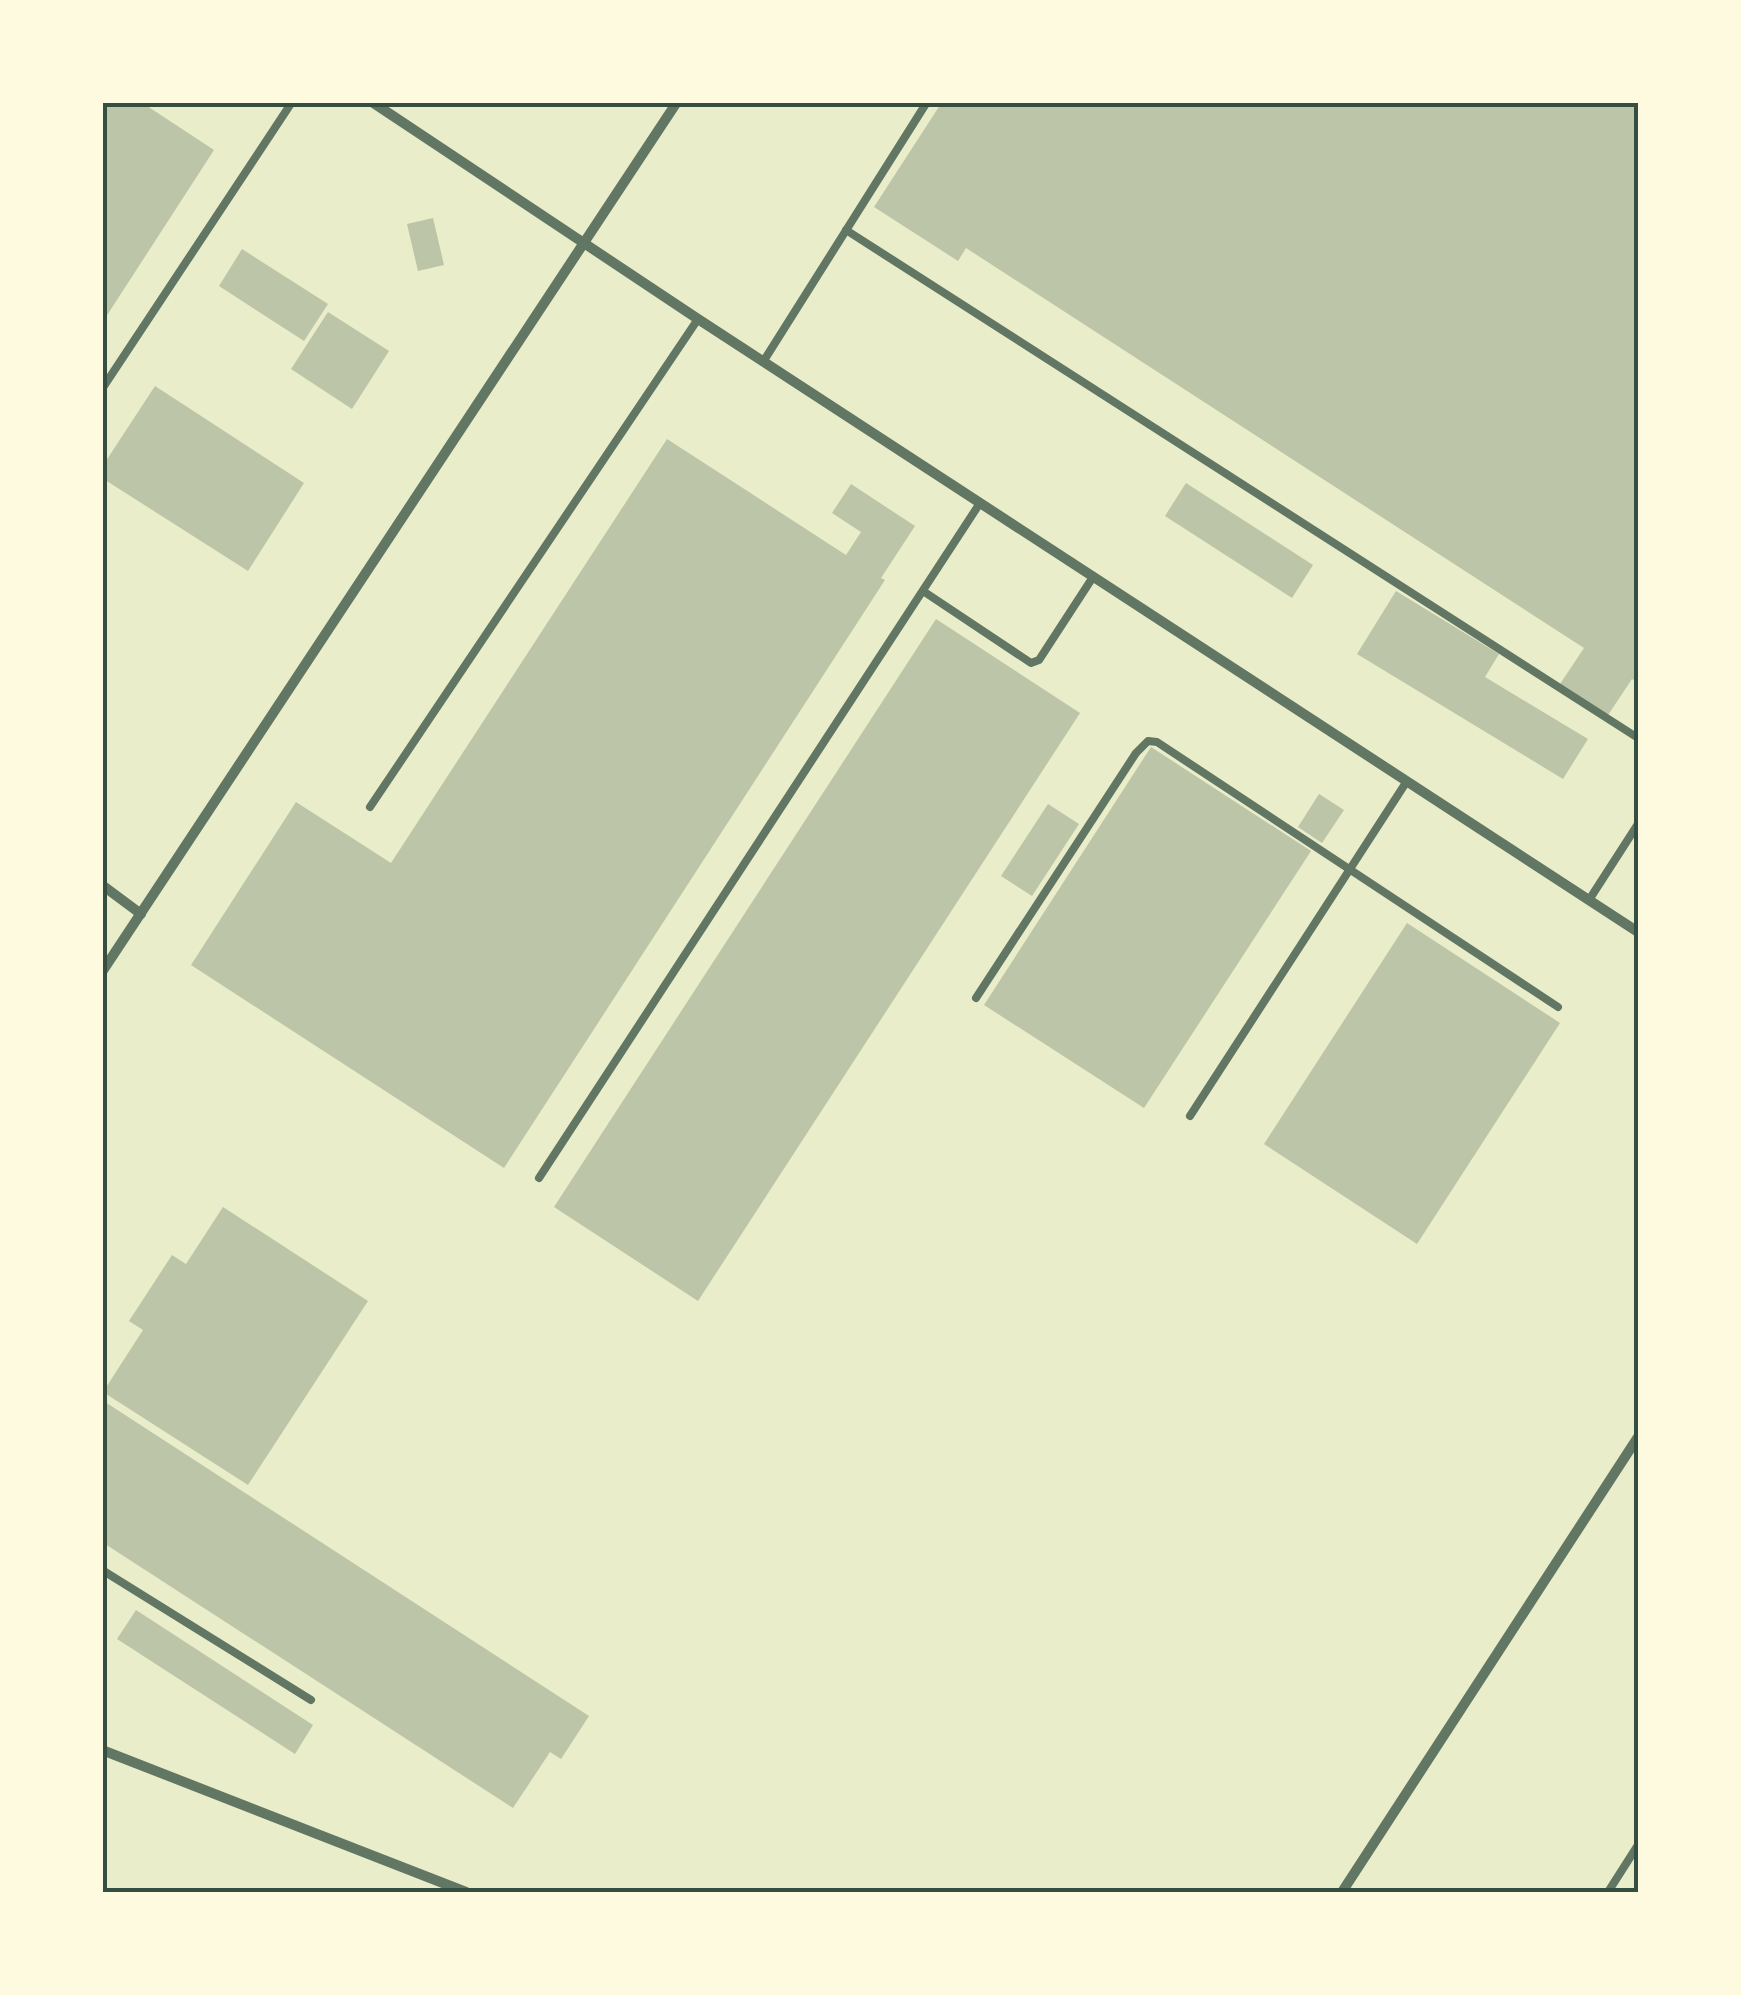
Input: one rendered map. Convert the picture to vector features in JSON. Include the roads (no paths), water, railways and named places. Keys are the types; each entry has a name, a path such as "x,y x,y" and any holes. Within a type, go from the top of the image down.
{"street":[{"path":"372,102 583,244 1638,932"},
{"path":"102,972 677,102"},
{"path":"102,884 141,914"},
{"path":"1342,1892 1638,1437"},
{"path":"102,1750 466,1892"}],"lane":[{"path":"102,390 292,102"},
{"path":"763,362 927,102"},
{"path":"846,230 1638,738"},
{"path":"370,806 698,319"},
{"path":"539,1178 980,503"},
{"path":"922,591 1031,663 1039,660 1094,577"},
{"path":"976,998 1136,753 1148,741 1157,742 1558,1006"},
{"path":"1190,1116 1406,781"},
{"path":"1589,900 1638,824"},
{"path":"102,1570 310,1700"},
{"path":"1608,1892 1638,1845"}]}
